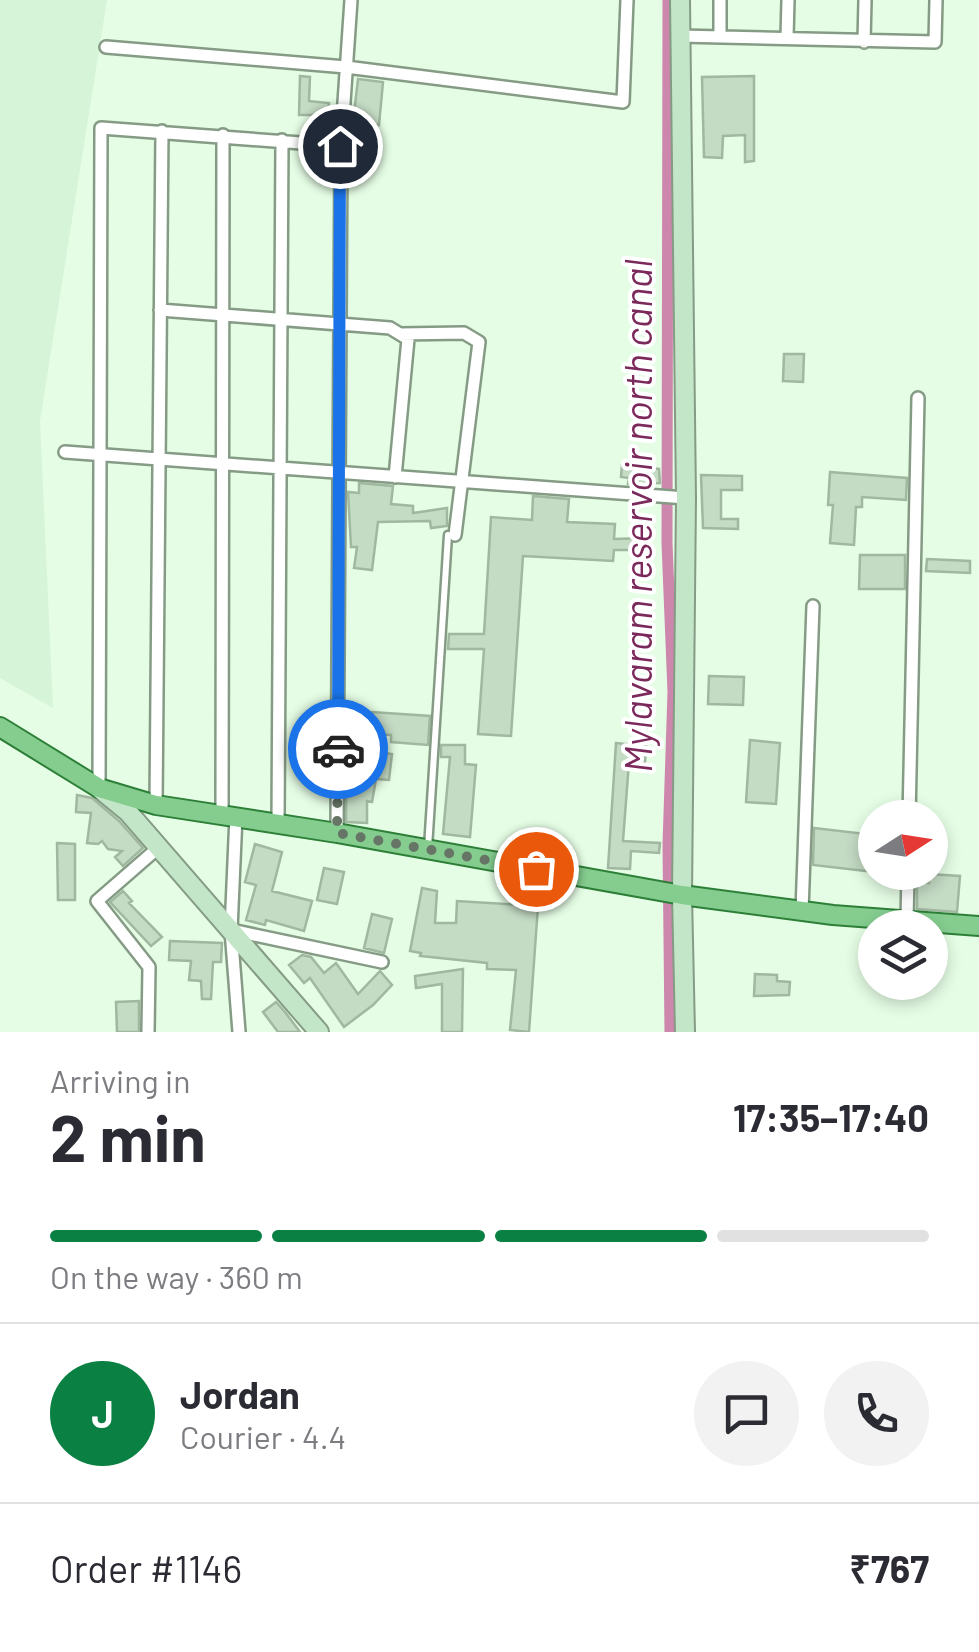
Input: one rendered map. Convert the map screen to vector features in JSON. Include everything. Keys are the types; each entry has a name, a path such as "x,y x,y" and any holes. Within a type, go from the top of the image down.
{"main road":[{"path":"680,0 686,498 682,895 685,1032"},
{"path":"0,727 99,788 128,812 319,1032"},
{"path":"99,788 156,805 682,895 858,916"},
{"path":"948,924 979,926"}],"street":[{"path":"337,833 340,146 351,0"},
{"path":"106,47 346,67 623,102 627,0"},
{"path":"720,0 720,36"},
{"path":"787,37 788,0"},
{"path":"864,42 865,0"},
{"path":"680,36 935,42 936,0"},
{"path":"99,788 102,128 340,146"},
{"path":"156,805 162,131"},
{"path":"223,135 230,930 239,1032"},
{"path":"278,824 282,140"},
{"path":"160,310 390,328 408,339 395,477"},
{"path":"400,334 464,334 480,342 452,535"},
{"path":"910,800 918,398"},
{"path":"66,452 686,498"},
{"path":"802,911 813,606"},
{"path":"148,1032 149,967 97,900 159,848"},
{"path":"230,930 382,962"}],"lane":[{"path":"428,849 452,535"}],"shaded area":[{"path":"0,0 107,0 40,421 53,708 0,678"}],"building":[{"path":"300,76 310,77 309,101 329,103 326,124 317,123 318,115 299,115"},
{"path":"754,76 754,161 745,162 745,135 723,136 722,158 704,157 702,77"},
{"path":"358,79 383,82 379,125 353,122"},
{"path":"784,354 804,354 803,382 783,381"},
{"path":"622,465 659,469 660,483 628,484 629,478 621,477"},
{"path":"830,472 907,478 906,500 862,497 862,507 856,507 854,545 830,543"},
{"path":"701,475 742,476 742,490 721,490 721,519 738,519 738,529 703,528"},
{"path":"359,483 393,486 391,504 413,506 413,513 447,508 447,526 431,528 430,521 378,522 372,570 354,568 357,547 351,547 348,492 359,493"},
{"path":"533,496 569,499 567,522 615,524 614,539 644,538 644,550 614,550 613,561 523,556 511,736 478,734 484,649 448,649 449,634 484,634 491,517 532,520"},
{"path":"860,555 905,555 905,589 859,589"},
{"path":"927,559 970,561 970,573 926,571"},
{"path":"709,676 744,677 743,705 708,704"},
{"path":"372,712 430,716 428,745 391,742 391,735 370,734 370,751 392,754 389,780 376,779 372,802 367,801 367,823 346,822 347,719 372,720"},
{"path":"750,740 780,743 776,804 746,802"},
{"path":"616,743 646,746 645,763 629,762 623,841 660,843 659,853 631,851 630,869 608,868"},
{"path":"441,745 465,745 465,764 476,765 470,837 443,834 450,757 441,757"},
{"path":"77,795 92,798 143,848 123,866 115,857 122,851 108,849 102,841 87,843 91,813 76,812"},
{"path":"814,828 858,833 858,870 813,865"},
{"path":"57,843 75,844 75,900 58,900"},
{"path":"255,844 282,852 272,891 312,901 304,931 266,920 265,925 246,920 256,885 245,882"},
{"path":"324,868 344,872 337,904 317,900"},
{"path":"948,875 960,876 957,912 917,909 917,890 948,890"},
{"path":"422,888 437,891 435,923 456,923 457,901 538,906 529,1032 510,1030 516,970 487,969 487,963 420,956 421,953 410,951"},
{"path":"123,891 132,901 129,903 162,937 151,946 110,902"},
{"path":"372,914 392,919 384,953 364,948"},
{"path":"170,941 222,943 221,962 213,962 211,999 202,999 201,981 189,980 191,961 169,960"},
{"path":"302,955 311,957 324,973 336,963 358,994 380,971 392,985 344,1027 310,978 304,983 289,965"},
{"path":"463,969 462,1032 442,1032 442,984 416,988 415,976"},
{"path":"755,974 777,975 777,981 790,982 789,995 754,996"},
{"path":"139,1001 139,1032 117,1032 116,1002"},
{"path":"276,1002 300,1032 278,1032 263,1012"}],"waterway":[{"name":"Mylavaram reservoir north canal","path":"668,0 667,543 673,692 668,845 670,1032"}],"way so far":[{"path":"338,749 337,833 536,869"}],"route":[{"path":"338,749 340,146"}]}
